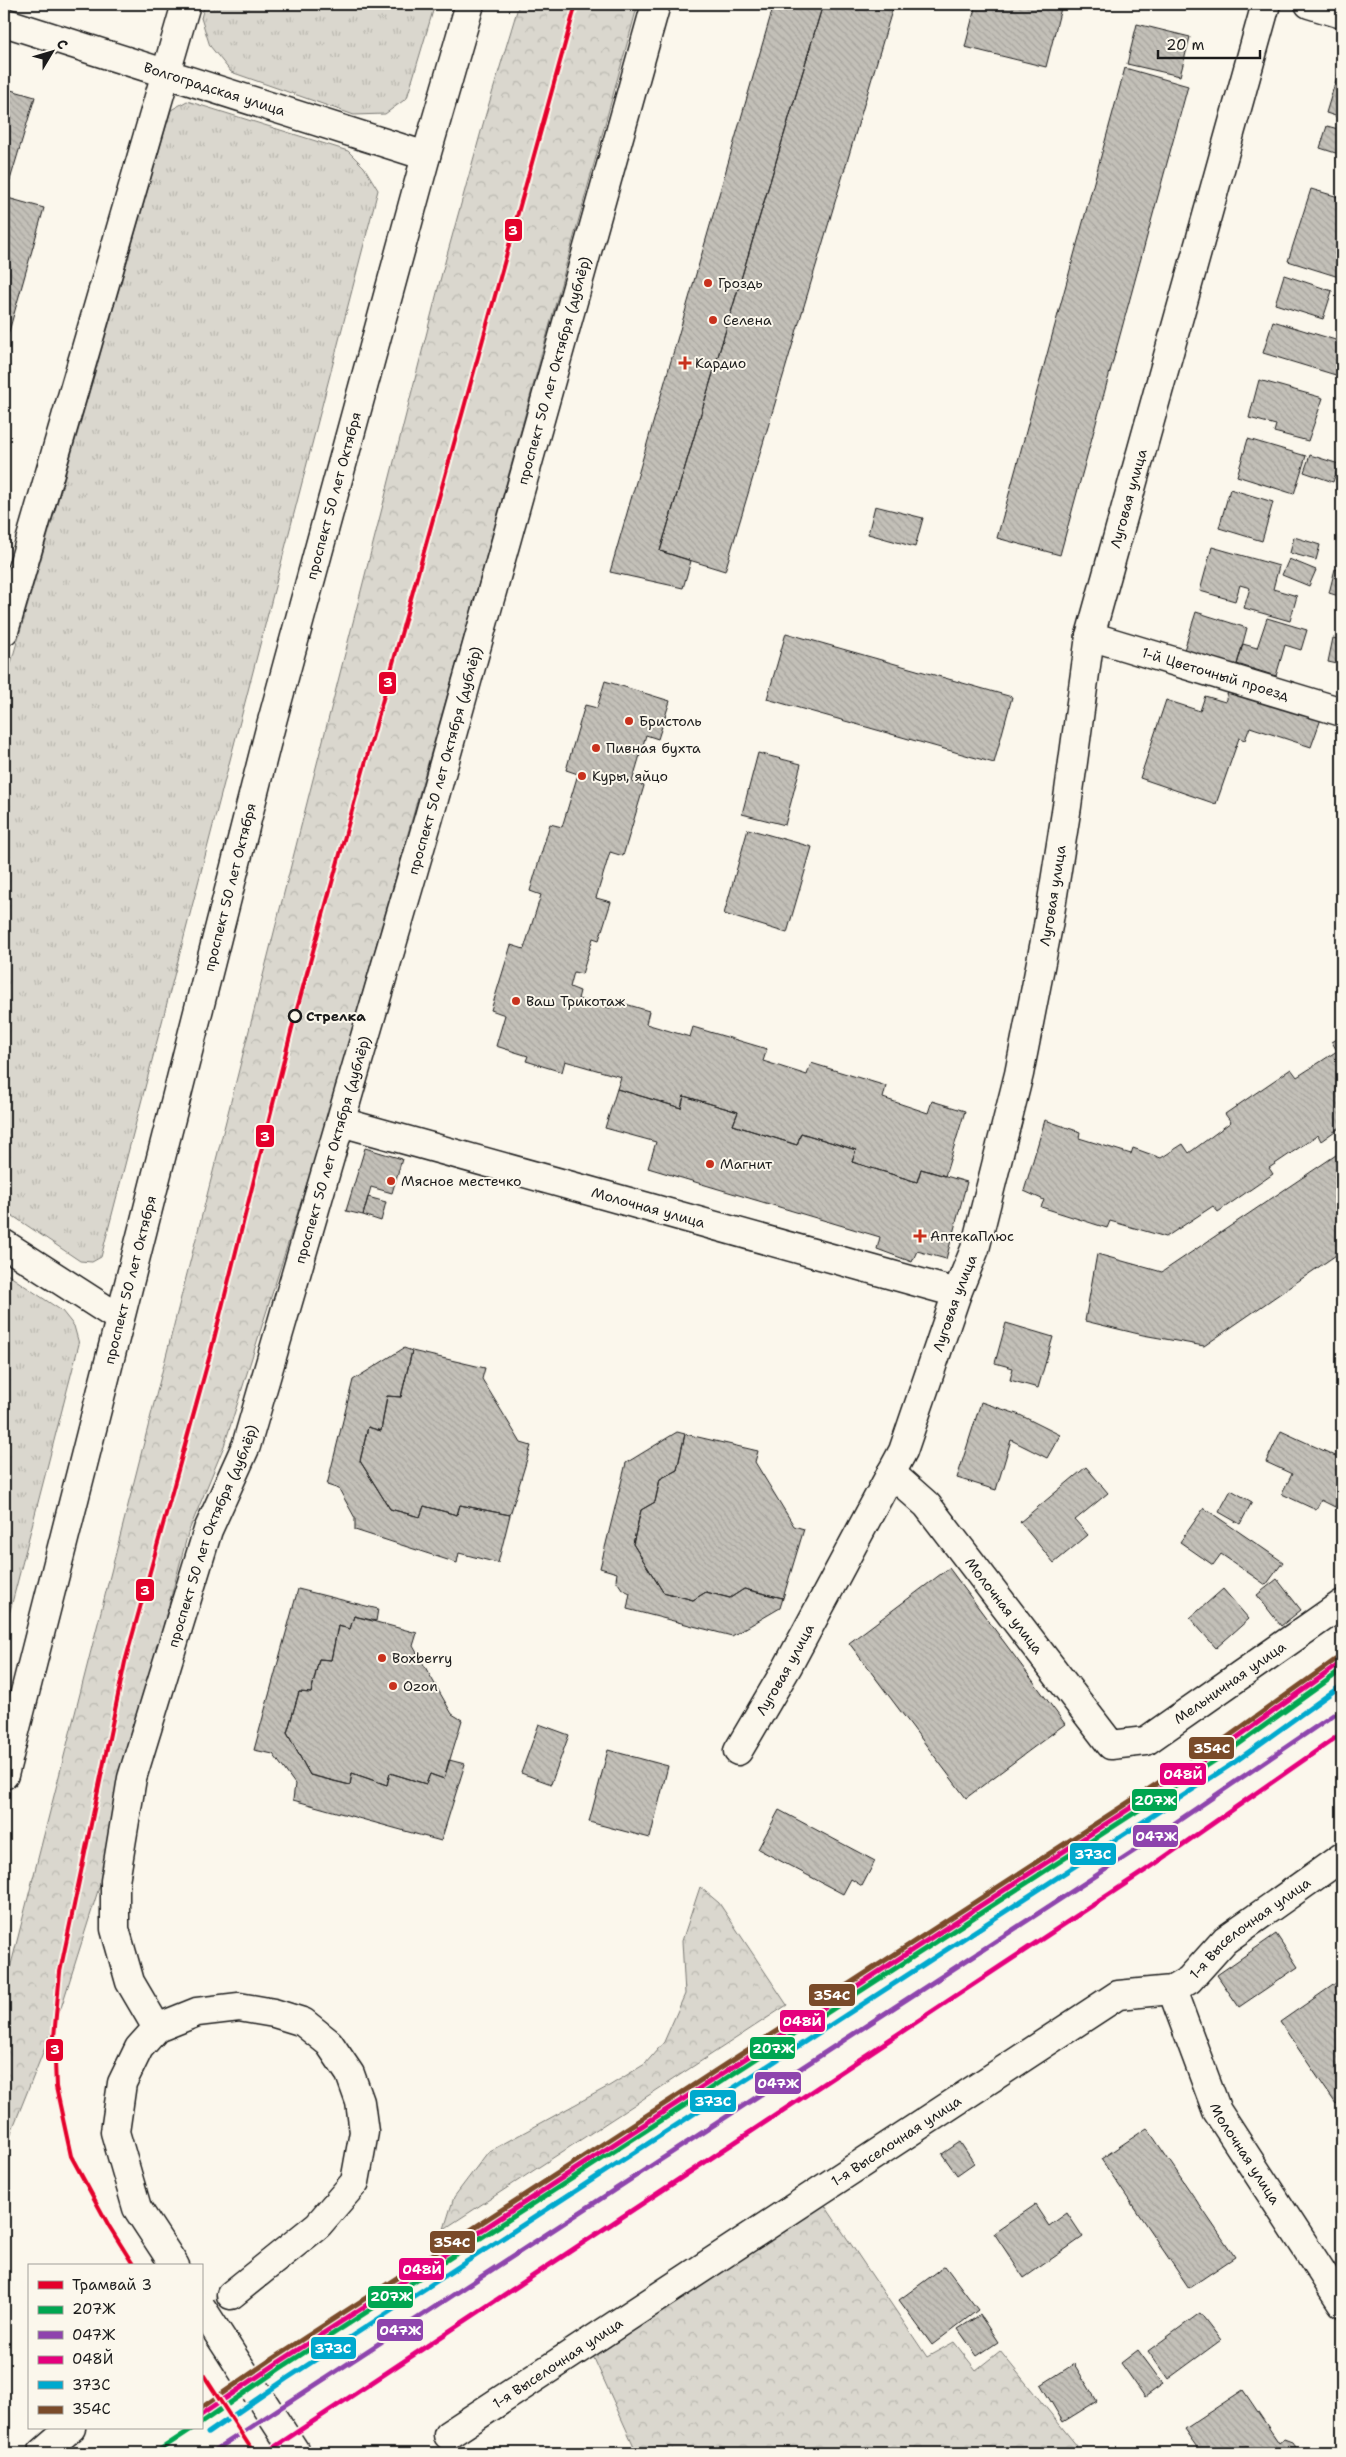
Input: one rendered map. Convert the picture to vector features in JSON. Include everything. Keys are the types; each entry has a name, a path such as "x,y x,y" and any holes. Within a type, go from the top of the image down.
{"street":[{"path":"4,631 186,4"},
{"name":"проспект 50 лет Октября","path":"4,1775 7,1740 119,1318 274,716 426,156 470,4"},
{"name":"проспект 50 лет Октября (дублёр)","path":"157,2028 130,1982 115,1929 115,1881 132,1778 208,1530 246,1446 429,817 656,4"},
{"name":"Луговая улица","path":"738,1751 817,1614 903,1451 956,1293 975,1249 1019,1074 1052,898 1090,636 1266,4"},
{"path":"1309,4 1342,14"},
{"name":"Волгоградская улица","path":"4,22 426,156"},
{"name":"1-й Цветочный проезд","path":"1090,636 1342,712"},
{"name":"Молочная улица","path":"341,1122 956,1293"},
{"path":"4,1244 119,1318"},
{"name":"Молочная улица","path":"891,1472 927,1505 1111,1745"},
{"name":"Мельничная улица","path":"1111,1745 1146,1741 1342,1604"},
{"name":"1-я Выселочная улица","path":"448,2435 1118,1995 1172,1990 1189,1980 1226,1940 1342,1857"},
{"name":"Молочная улица","path":"1172,1990 1218,2111 1342,2303"},
{"path":"173,2264 137,2208 115,2132 122,2084 139,2048 157,2028 197,2012 239,2007 274,2013 302,2022 329,2044 350,2074 360,2102 364,2132 356,2182 318,2225 231,2295"},
{"path":"202,2309 296,2453"},
{"path":"42,2453 70,2430"}],"green space":[{"path":"205,4 435,4 407,98 385,114 354,115 231,72 210,46 201,18"},
{"path":"519,4 638,4 467,626 321,1139 224,1446 188,1533 117,1800 101,1881 62,2005 12,2130 4,2159 4,1992 442,273 485,117"},
{"path":"187,101 348,151 364,167 378,190 101,1257 92,1262 80,1261 4,1210 4,687 171,110"},
{"path":"4,1272 62,1311 74,1326 79,1344 4,1634"},
{"path":"700,1887 719,1903 787,2005 444,2229 454,2197 488,2152 609,2086 645,2064 664,2042 685,1994 682,1941"},
{"path":"809,2182 927,2357 954,2342 976,2370 1000,2351 1077,2446 1071,2453 637,2453 583,2334"}],"building":[{"path":"774,4 823,4 660,551 691,561 683,588 610,572"},
{"path":"823,4 894,4 725,571 660,551"},
{"path":"976,4 1062,4 1046,67 965,47"},
{"path":"1137,24 1190,37 1180,76 1127,64"},
{"path":"1342,60 1342,118 1326,113"},
{"path":"1125,68 1188,86 1060,555 997,538"},
{"path":"4,88 35,97 10,180 4,178"},
{"path":"1327,126 1342,130 1342,155 1320,148"},
{"path":"1311,189 1342,198 1342,278 1288,261"},
{"path":"4,197 44,208 4,349"},
{"path":"1284,275 1332,291 1323,319 1275,304"},
{"path":"1273,321 1342,342 1342,366 1339,376 1263,353"},
{"path":"1259,380 1323,398 1308,441 1274,432 1276,425 1249,418"},
{"path":"1248,439 1306,456 1294,494 1237,476"},
{"path":"1310,455 1339,464 1333,482 1304,472"},
{"path":"1230,489 1273,502 1262,541 1219,528"},
{"path":"875,506 923,518 915,547 868,534"},
{"path":"1294,537 1320,545 1316,560 1290,553"},
{"path":"1212,547 1279,566 1273,589 1297,596 1290,621 1244,608 1250,588 1240,585 1235,601 1200,591"},
{"path":"1289,559 1316,570 1309,586 1282,575"},
{"path":"1335,569 1342,571 1342,597 1329,593"},
{"path":"1196,612 1247,628 1237,665 1184,650"},
{"path":"1267,618 1307,630 1301,650 1285,645 1276,676 1237,664 1243,644 1257,648"},
{"path":"786,633 1012,697 994,763 767,699"},
{"path":"1333,638 1342,640 1342,665 1328,662"},
{"path":"605,681 670,701 658,739 646,735 632,782 644,786 623,856 610,852 596,898 611,902 599,940 593,938 582,974 574,972 570,987 580,991 578,999 610,1008 612,1000 649,1011 646,1024 690,1037 693,1027 767,1049 763,1061 807,1075 811,1063 886,1086 883,1098 928,1113 932,1101 965,1111 945,1176 921,1169 917,1182 852,1162 856,1150 801,1133 797,1145 733,1125 738,1112 684,1096 681,1108 617,1089 621,1077 565,1061 562,1072 526,1061 528,1056 496,1046 505,1015 491,1010 511,945 524,949 541,895 530,891 550,824 562,827 578,774 566,770 585,705 597,708"},
{"path":"1231,683 1322,716 1311,747 1250,727 1245,740 1239,738 1216,804 1140,778 1166,700 1200,711 1205,696 1225,702"},
{"path":"758,753 801,764 785,825 742,814"},
{"path":"748,829 812,847 787,933 724,914"},
{"path":"1342,1036 1342,1126 1321,1141 1318,1135 1269,1168 1273,1174 1218,1212 1213,1206 1166,1237 1110,1221 1107,1228 1041,1207 1044,1200 1024,1191 1045,1120 1080,1132 1079,1138 1131,1154 1133,1148 1161,1158 1183,1144 1189,1153 1231,1122 1225,1114 1291,1069 1297,1077 1337,1051 1332,1042"},
{"path":"617,1089 681,1108 684,1096 738,1112 733,1125 797,1145 801,1133 856,1150 852,1162 917,1182 921,1169 967,1182 946,1259 917,1251 912,1262 877,1249 880,1237 648,1168 656,1142 605,1128"},
{"path":"365,1148 402,1159 392,1193 371,1187 363,1215 346,1211"},
{"path":"1342,1151 1342,1251 1204,1346 1143,1335 1085,1321 1097,1254 1162,1272"},
{"path":"368,1197 386,1202 381,1221 363,1215"},
{"path":"1006,1323 1053,1337 1038,1388 1010,1380 1013,1368 995,1363"},
{"path":"404,1348 412,1351 401,1397 387,1396 381,1431 368,1427 360,1461 390,1509 420,1517 424,1506 457,1515 460,1505 510,1515 498,1563 459,1553 457,1563 355,1530 355,1518 339,1489 327,1485 353,1380"},
{"path":"412,1351 485,1368 482,1379 521,1443 531,1446 510,1515 460,1505 457,1515 424,1506 420,1517 390,1509 360,1461 368,1427 381,1431 387,1396 401,1397"},
{"path":"981,1402 1020,1415 1060,1435 1047,1458 1011,1440 996,1490 957,1478"},
{"path":"1281,1431 1342,1459 1342,1491 1335,1507 1321,1500 1316,1510 1282,1494 1292,1474 1266,1462"},
{"path":"677,1432 685,1434 677,1470 660,1479 655,1502 641,1510 633,1544 663,1592 693,1600 706,1592 730,1598 744,1589 783,1598 780,1608 732,1636 627,1609 630,1593 622,1589 616,1580 617,1573 600,1568 626,1463"},
{"path":"685,1434 758,1451 755,1462 794,1526 804,1529 783,1598 744,1589 730,1598 706,1592 693,1600 663,1592 633,1544 641,1510 655,1502 660,1479 677,1470"},
{"path":"1086,1467 1108,1493 1075,1520 1088,1535 1054,1563 1020,1522"},
{"path":"1231,1490 1252,1502 1240,1524 1219,1512"},
{"path":"1204,1508 1283,1562 1266,1585 1221,1554 1213,1565 1180,1542"},
{"path":"949,1568 1065,1724 966,1798 849,1643"},
{"path":"1277,1579 1301,1610 1281,1626 1257,1595"},
{"path":"298,1589 378,1609 376,1621 354,1616 350,1629 338,1626 331,1660 319,1659 311,1693 299,1692 287,1733 310,1775 350,1785 352,1773 387,1785 390,1773 426,1784 430,1774 444,1779 449,1760 465,1764 441,1841 293,1800 295,1784 273,1754 254,1750"},
{"path":"1223,1589 1249,1619 1216,1648 1190,1618"},
{"path":"354,1616 417,1633 413,1646 452,1714 462,1720 444,1779 430,1774 426,1784 390,1773 387,1785 352,1773 350,1785 310,1775 287,1733 299,1692 311,1693 319,1659 331,1660 338,1626 350,1629"},
{"path":"539,1724 569,1735 551,1784 521,1773"},
{"path":"608,1750 668,1766 650,1838 589,1822"},
{"path":"779,1810 875,1861 862,1886 851,1879 843,1894 758,1849"},
{"path":"1276,1934 1298,1967 1239,2007 1217,1975"},
{"path":"1339,1981 1342,1985 1342,2099 1336,2104 1280,2022"},
{"path":"1147,2128 1235,2257 1189,2288 1101,2159"},
{"path":"960,2142 974,2163 957,2175 942,2154"},
{"path":"1035,2205 1049,2226 1067,2213 1083,2237 1024,2278 994,2233"},
{"path":"945,2266 978,2310 932,2345 899,2300"},
{"path":"1200,2313 1221,2340 1168,2379 1148,2351"},
{"path":"980,2315 998,2342 977,2356 958,2329"},
{"path":"1138,2350 1163,2384 1145,2397 1121,2363"},
{"path":"1074,2364 1097,2401 1063,2422 1041,2385"},
{"path":"1243,2390 1279,2443 1284,2439 1292,2442 1300,2453 1201,2453 1184,2429"}],"tram line":[{"name":"3","path":"133,2264 109,2226 71,2156 56,2087 54,2037 60,1972 125,1662 211,1351 295,1016 576,4"},
{"name":"3","path":"202,2373 254,2453"}],"transit line":[{"name":"354С","path":"202,2407 272,2359 1218,1744 1335,1660"},
{"name":"048Й","path":"202,2414 276,2364 1221,1749 1338,1665"},
{"name":"207Ж","path":"202,2422 279,2369 1225,1754 1342,1670"},
{"name":"373C","path":"208,2433 286,2379 1232,1764 1342,1685"},
{"name":"047Ж","path":"211,2453 1137,1849 1342,1709"},
{"name":"048Й","path":"273,2448 1149,1868 1338,1736"},
{"name":"207Ж","path":"155,2453 190,2430"}],"place":[{"name":"Гроздь","path":"708,283"},
{"name":"Селена","path":"713,320"},
{"name":"Кардио","path":"685,363"},
{"name":"Бристоль","path":"629,721"},
{"name":"Пивная бухта","path":"596,748"},
{"name":"Куры, яйцо","path":"582,776"},
{"name":"Ваш Трикотаж","path":"516,1001"},
{"name":"Стрелка","path":"295,1016"},
{"name":"Магнит","path":"710,1164"},
{"name":"Мясное местечко","path":"391,1181"},
{"name":"АптекаПлюс","path":"920,1236"},
{"name":"Boxberry","path":"382,1658"},
{"name":"Ozon","path":"393,1686"}]}
